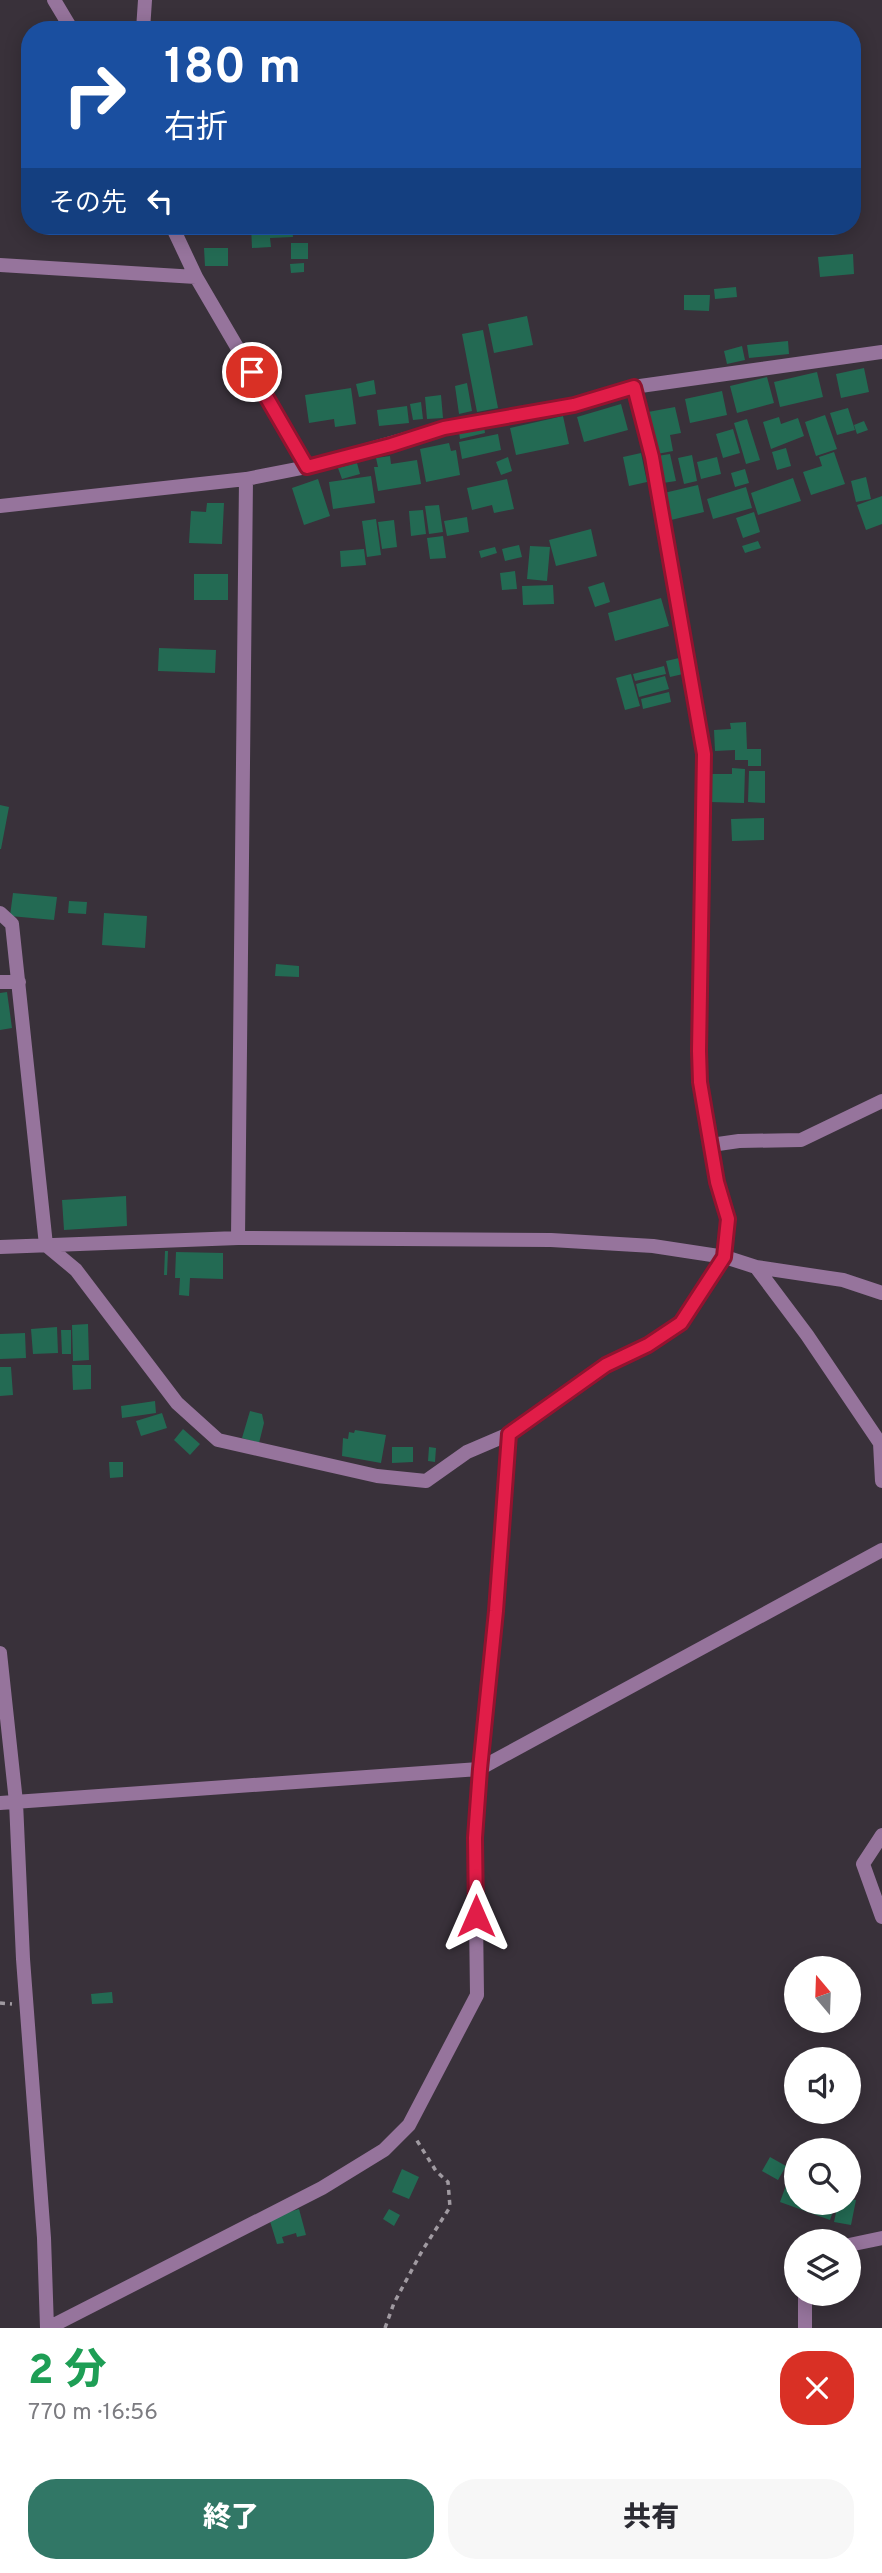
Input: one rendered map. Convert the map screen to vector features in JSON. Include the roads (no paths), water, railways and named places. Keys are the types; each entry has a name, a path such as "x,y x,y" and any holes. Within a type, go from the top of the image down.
{"street":[{"path":"54,0 67,21"},
{"path":"144,21 145,0"},
{"path":"176,235 196,277 307,467"},
{"path":"0,265 196,277"},
{"path":"0,506 246,479 307,467 444,428 574,405 634,387 882,352"},
{"path":"0,913 12,924 46,1245 76,1270 177,1403 218,1440 377,1476 426,1480 467,1452 509,1434 606,1365 648,1345 681,1323 724,1257 728,1219 717,1182 700,1082 704,754 652,457 634,387"},
{"path":"238,1238 246,479"},
{"path":"0,982 19,982"},
{"path":"711,1145 739,1141 801,1140 882,1101"},
{"path":"0,1247 238,1238 551,1240 653,1246 724,1257 756,1266 843,1280 882,1293"},
{"path":"756,1266 807,1335 880,1443 882,1481"},
{"path":"0,1653 16,1802 23,1959 48,2328 323,2188 384,2150 409,2125 477,1995 475,1838 509,1434"},
{"path":"0,1804 480,1769 882,1550"},
{"path":"882,1835 863,1864 882,1917"},
{"path":"861,2242 882,2238"},
{"path":"805,2306 805,2328"}]}
